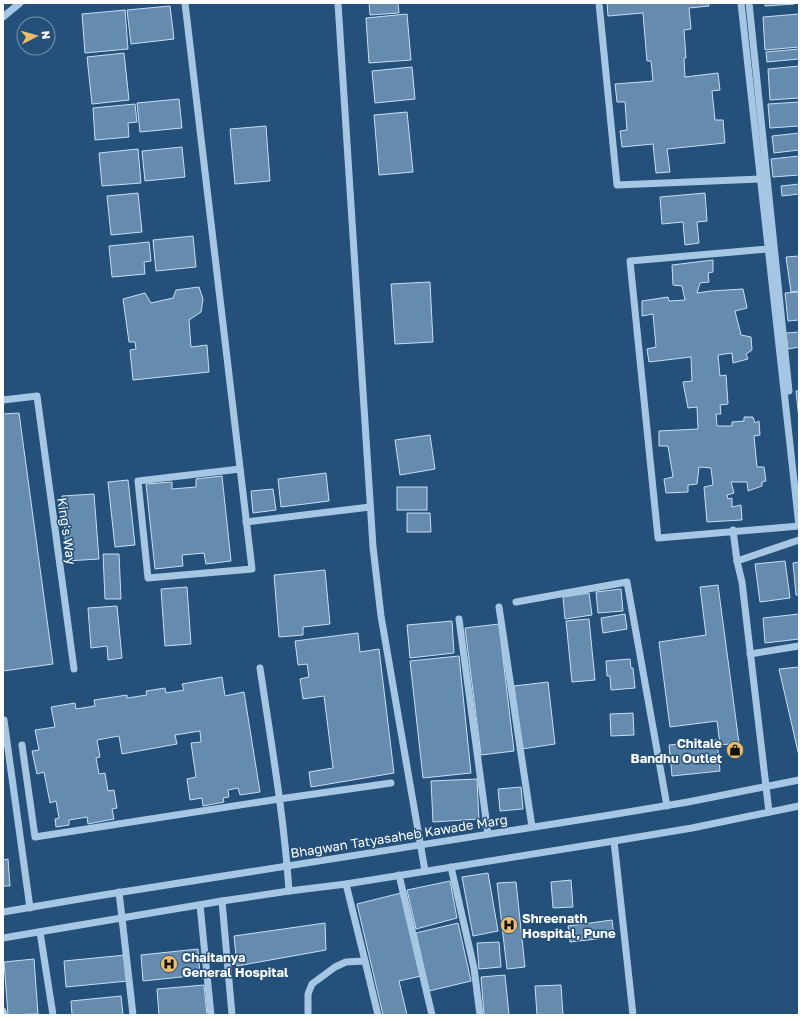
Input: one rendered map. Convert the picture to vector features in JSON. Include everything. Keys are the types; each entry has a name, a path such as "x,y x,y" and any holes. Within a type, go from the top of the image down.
{"street":[{"path":"3,17 20,3"},
{"path":"185,3 252,569 148,578 138,481 240,469"},
{"path":"338,3 370,507 380,616 425,870"},
{"path":"598,3 617,185 760,179"},
{"path":"741,3 799,526 734,530 658,538 630,262 768,249"},
{"path":"750,3 799,493"},
{"name":"King's Way","path":"3,400 37,396 74,669"},
{"path":"246,522 370,507"},
{"path":"734,530 737,562 742,582 770,812"},
{"path":"737,562 799,540"},
{"path":"516,602 627,582 667,806"},
{"path":"499,606 532,827"},
{"path":"459,619 488,834"},
{"path":"750,654 799,646"},
{"path":"260,668 279,799 287,866 288,891"},
{"path":"4,720 30,908"},
{"path":"22,745 35,837 391,783"},
{"name":"Bhagwan Tatyasaheb Kawade Marg","path":"3,912 119,892 667,806 799,780"},
{"path":"3,938 222,901 346,884 425,870 614,841 692,828 799,806"},
{"path":"614,841 633,1015"},
{"path":"451,867 474,968 480,1015"},
{"path":"400,875 432,1015"},
{"path":"346,884 378,1015"},
{"path":"119,892 133,1015"},
{"path":"222,901 232,1015"},
{"path":"200,905 211,1015"},
{"path":"40,932 53,1015"},
{"path":"308,1015 308,994 312,984 335,966 346,962 365,961"},
{"path":"3,1011 4,1015"}],"building":[{"path":"369,3 398,3 399,13 370,15"},
{"path":"607,3 708,3 709,6 689,8 691,29 684,30 686,58 684,58 685,77 718,73 720,90 712,91 715,120 723,120 725,143 667,149 670,172 656,173 653,144 622,147 620,131 627,130 625,102 617,102 615,84 653,81 651,61 647,61 643,13 608,16"},
{"path":"765,3 794,3 794,4 765,6"},
{"path":"170,6 174,39 131,44 127,10"},
{"path":"125,10 128,49 85,53 82,14"},
{"path":"407,14 411,60 369,63 366,18"},
{"path":"799,14 799,47 765,50 763,17"},
{"path":"799,49 799,59 767,62 766,52"},
{"path":"124,53 129,100 92,104 87,57"},
{"path":"799,66 799,98 770,100 768,69"},
{"path":"412,67 415,99 375,103 372,71"},
{"path":"179,99 182,128 140,132 137,103"},
{"path":"799,102 799,126 770,128 768,104"},
{"path":"135,104 137,122 128,123 129,137 95,140 93,108"},
{"path":"407,112 413,172 379,175 374,115"},
{"path":"266,126 270,181 235,184 230,129"},
{"path":"799,133 799,150 774,153 772,136"},
{"path":"182,147 185,177 145,181 142,151"},
{"path":"138,149 141,183 102,186 99,153"},
{"path":"799,156 799,175 773,177 771,159"},
{"path":"799,184 799,194 782,196 781,186"},
{"path":"138,193 142,232 111,235 107,196"},
{"path":"705,193 707,221 697,222 699,243 685,245 683,222 662,224 660,197"},
{"path":"193,236 196,267 156,271 153,240"},
{"path":"149,242 151,261 144,262 145,274 112,277 109,246"},
{"path":"799,256 799,291 791,292 786,257"},
{"path":"713,260 713,272 708,273 709,282 700,283 697,293 743,289 747,308 735,311 741,335 751,337 752,350 746,354 748,359 733,363 732,353 718,355 720,376 726,375 728,404 720,405 721,414 716,414 717,426 732,426 732,422 744,421 744,417 753,417 755,423 759,421 760,435 754,436 757,467 764,467 766,481 762,482 762,486 748,491 747,482 731,482 734,493 727,495 728,499 732,498 732,507 741,505 742,520 707,522 704,487 713,485 711,468 699,467 697,484 688,485 688,492 666,493 664,479 673,477 668,446 659,446 659,431 698,429 697,407 688,408 683,382 692,381 691,357 649,362 647,349 656,347 653,314 642,316 642,301 668,297 669,301 685,300 682,286 673,285 672,265"},
{"path":"430,282 433,342 395,344 391,284"},
{"path":"199,287 203,299 201,312 189,320 191,347 207,345 209,372 133,380 130,350 136,349 135,342 129,342 123,299 145,293 151,303 173,298 176,290"},
{"path":"799,292 799,320 788,321 785,293"},
{"path":"799,332 799,347 788,349 786,333"},
{"path":"796,391 799,391 799,419"},
{"path":"19,413 53,664 3,671 3,414"},
{"path":"430,435 435,469 400,475 395,440"},
{"path":"326,473 329,501 281,507 278,479"},
{"path":"222,476 231,561 206,564 204,553 182,555 183,566 155,569 146,484 172,482 172,489 196,487 196,479"},
{"path":"128,480 135,545 115,547 108,482"},
{"path":"397,487 427,487 427,510 397,510"},
{"path":"273,489 276,510 253,513 251,491"},
{"path":"94,494 99,559 67,561 62,496"},
{"path":"407,513 430,513 431,532 407,532"},
{"path":"103,554 119,554 121,599 105,599"},
{"path":"785,561 790,598 760,602 755,564"},
{"path":"799,562 799,595 796,595 793,563"},
{"path":"325,570 330,624 303,627 303,635 279,637 274,575"},
{"path":"718,585 739,743 720,745 717,721 670,727 659,642 706,635 700,587"},
{"path":"187,587 191,644 165,646 161,589"},
{"path":"621,589 623,611 598,613 596,592"},
{"path":"589,593 592,615 565,619 563,597"},
{"path":"117,606 122,658 108,660 107,646 91,648 88,608"},
{"path":"625,614 627,629 603,633 601,618"},
{"path":"799,614 799,639 765,643 763,618"},
{"path":"589,619 595,680 572,682 566,621"},
{"path":"452,621 454,653 410,658 407,625"},
{"path":"499,624 514,751 481,755 465,628"},
{"path":"358,633 360,652 379,649 394,773 311,787 309,772 333,768 324,696 303,699 300,679 309,677 307,664 298,665 295,641"},
{"path":"459,656 471,773 423,778 410,661"},
{"path":"630,659 631,668 633,668 635,688 611,690 610,676 607,676 606,661"},
{"path":"799,667 799,756 779,669"},
{"path":"222,677 225,696 244,692 260,792 240,795 238,788 228,790 229,797 223,798 224,802 203,806 202,798 190,800 187,779 196,777 191,743 201,742 200,731 175,735 177,744 122,754 119,736 97,740 100,757 96,758 99,774 105,773 108,791 114,790 117,808 112,809 114,819 88,824 87,817 69,820 69,825 56,827 55,819 59,818 56,801 50,803 44,772 37,774 32,751 39,750 35,730 55,727 51,707 75,703 76,709 95,706 94,700 127,695 127,698 147,695 146,691 165,688 166,693 184,690 182,684"},
{"path":"548,682 555,744 522,749 514,686"},
{"path":"633,713 634,735 611,736 610,714"},
{"path":"717,740 720,771 672,776 669,745"},
{"path":"477,779 479,819 433,822 431,781"},
{"path":"521,787 523,809 500,811 498,789"},
{"path":"8,859 10,886 3,886 3,860"},
{"path":"488,873 498,931 473,936 462,877"},
{"path":"571,880 573,907 553,908 551,882"},
{"path":"450,881 457,918 416,929 407,890"},
{"path":"516,882 525,967 507,969 497,883"},
{"path":"401,893 421,976 399,981 407,1015 383,1015 357,904"},
{"path":"612,920 614,937 570,942 568,926"},
{"path":"325,923 326,950 237,966 234,936"},
{"path":"458,923 471,981 429,991 416,933"},
{"path":"499,942 501,967 479,969 477,943"},
{"path":"198,949 200,975 143,981 141,955"},
{"path":"126,955 128,981 66,987 64,961"},
{"path":"34,959 38,1014 8,1015 4,962"},
{"path":"505,975 509,1015 484,1015 481,977"},
{"path":"204,985 207,1015 159,1015 157,989"},
{"path":"561,985 563,1015 537,1015 535,986"},
{"path":"121,996 123,1015 72,1015 71,1001"}],"place":[{"name":"Chitale Bandhu Outlet","path":"735,750"},
{"name":"Shreenath Hospital, Pune","path":"509,925"},
{"name":"Chaitanya General Hospital","path":"169,964"}]}
